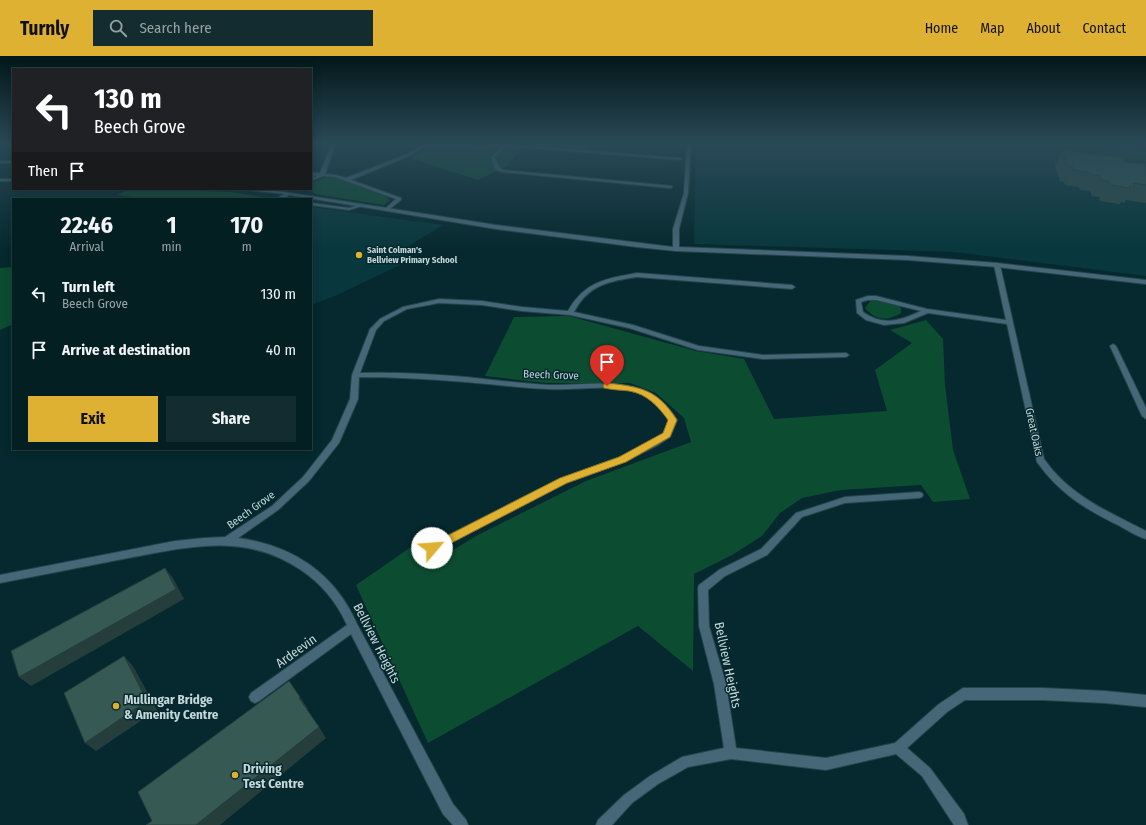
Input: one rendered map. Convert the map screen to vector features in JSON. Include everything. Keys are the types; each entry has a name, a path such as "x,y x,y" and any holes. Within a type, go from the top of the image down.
{"street":[{"path":"580,179 670,188"},
{"path":"676,248 676,229 686,193 687,179"},
{"path":"0,180 12,180"},
{"path":"346,180 399,199 387,210"},
{"path":"252,190 300,198"},
{"path":"312,200 496,227 676,248 908,258 997,265 1146,282"},
{"path":"312,204 349,208 360,206"},
{"name":"Great Oaks","path":"997,265 1040,460 1048,474 1078,500 1146,535"},
{"path":"570,313 579,297 596,285 617,278 637,275 792,287"},
{"path":"927,310 903,320 886,324 864,317 860,313 858,301 868,298 876,298 927,310 1009,322"},
{"name":"Beech Grove","path":"227,541 275,508 306,479 336,440 354,399 356,375 374,329 382,320 405,308 439,301 482,303 522,309 570,313 631,326 698,348 763,357 846,355"},
{"path":"1113,346 1146,416"},
{"name":"Beech Grove","path":"356,375 389,374 479,380 546,387 571,388 607,386 632,389 651,396 663,406 673,420 667,435 656,443 623,459 563,481 432,548"},
{"name":"Bellview Heights","path":"731,752 720,684 704,626 703,588 722,573 764,552 799,514 845,500 919,495"},
{"name":"Bellview Heights","path":"0,579 179,544 227,541 246,543 265,548 296,560 328,586 348,614 353,627 448,809 461,825"},
{"name":"Ardeevin","path":"255,697 353,627"},
{"path":"603,825 628,799 654,780 686,761 731,752 826,764 898,748 943,708 963,694 1042,694 1106,697 1146,701"},
{"path":"898,748 926,772 959,819 961,825"}],"shaded area":[{"path":"695,179 1146,179 1146,276 954,252 694,244"},
{"name":"Saint Colman's Bellview Primary School","path":"312,207 443,225 400,251 413,259 337,295 312,305"}],"green space":[{"path":"322,179 337,179 385,196 390,200 384,205 315,194 311,191 306,190 312,190 312,183"},
{"path":"128,190 164,190 230,192 263,197 144,198 116,195"},
{"path":"12,267 12,324 0,330 0,268"},
{"path":"871,300 897,305 901,308 901,313 886,319 877,317 865,308"},
{"path":"569,316 696,351 744,359 774,419 887,411 875,370 912,343 890,330 926,320 943,339 945,385 953,450 970,499 933,502 921,485 841,490 802,498 780,513 762,536 732,555 694,574 693,671 638,626 428,743 356,585 411,547 424,568 476,536 586,481 691,442 684,418 656,393 630,383 546,383 485,376 514,317"}],"building":[{"path":"1100,179 1146,179 1146,185 1133,183 1135,187 1130,186 1130,188 1110,185 1108,181"},
{"path":"165,568 176,589 19,677 11,651"},
{"name":"Mullingar Bridge & Amenity Centre","path":"124,656 147,701 85,743 64,693"},
{"name":"Driving Test Centre","path":"289,681 319,727 196,825 146,825 152,821 138,792"}],"place":[{"name":"Saint Colman's Bellview Primary School","path":"359,255"},
{"name":"Mullingar Bridge & Amenity Centre","path":"116,706"},
{"name":"Driving Test Centre","path":"235,775"}],"route":[{"path":"432,548 563,481 623,459 656,443 667,435 673,420 663,406 651,396 632,389 607,386"}]}
